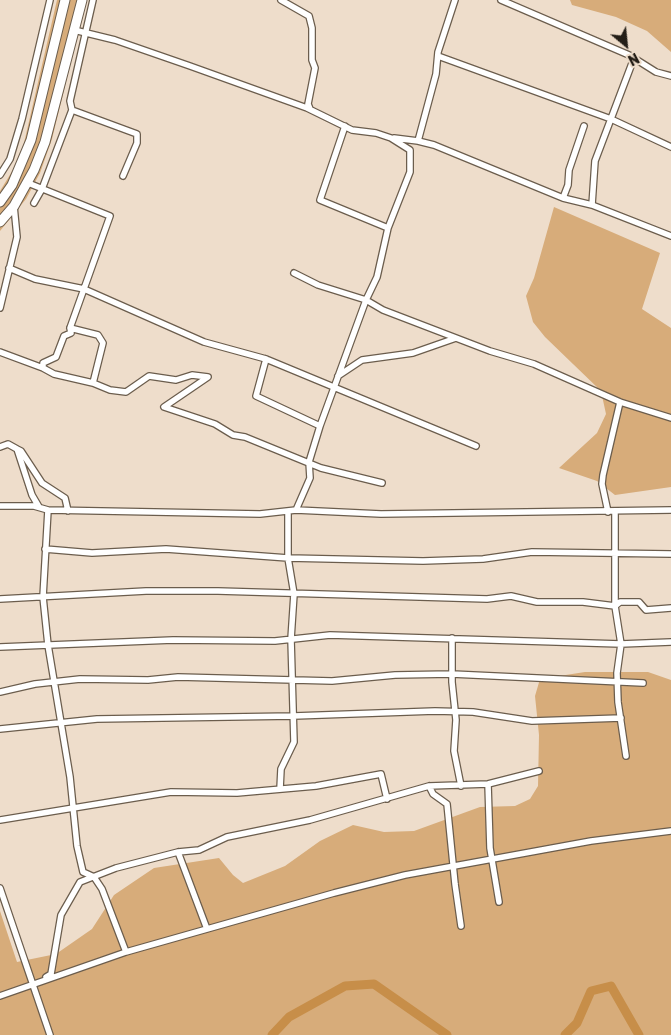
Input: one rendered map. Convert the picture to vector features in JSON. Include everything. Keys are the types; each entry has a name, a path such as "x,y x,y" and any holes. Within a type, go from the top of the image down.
{"highway":[{"path":"0,202 12,185 31,140 65,0"},
{"path":"0,222 14,206 28,183 45,142 82,0"}],"street":[{"path":"0,175 10,159 22,119 50,0"},
{"path":"34,203 42,189 72,110 70,102 93,0"},
{"path":"281,0 309,16 315,68 308,104 310,109"},
{"path":"437,67 451,0"},
{"path":"418,141 436,74 438,56 455,0"},
{"path":"501,0 634,58 656,72 671,76"},
{"path":"74,30 87,32 172,59 277,97 352,130 434,145 564,198 592,205 671,236"},
{"path":"438,56 611,119 671,147"},
{"path":"592,205 595,161 634,58"},
{"path":"72,110 137,134 137,142 123,176"},
{"path":"345,126 320,200 388,228"},
{"path":"564,198 569,170 584,126"},
{"path":"296,510 310,478 309,462 320,426 366,300 378,277 388,228 410,172 410,150 391,138"},
{"path":"28,183 110,216 70,328 71,333 64,336 56,357 43,363 43,368"},
{"path":"0,308 17,237 14,206"},
{"path":"9,268 35,279 84,289 204,342 266,359 476,446"},
{"path":"294,273 318,285 366,300 383,310 456,338 534,364 547,372 620,402 671,418"},
{"path":"70,328 98,335 103,343 93,383"},
{"path":"338,377 362,360 413,353 456,338"},
{"path":"0,352 54,374 93,383 110,390 126,392 149,376 176,380 192,376 208,377 164,407 215,424 233,435 245,437 321,468 382,483"},
{"path":"266,359 256,396 320,426"},
{"path":"608,512 602,484 620,402"},
{"path":"0,447 8,444 21,452 42,484 65,498 68,511"},
{"path":"17,449 32,495 39,508"},
{"path":"0,506 68,511 260,514 296,510 371,514 671,510"},
{"path":"48,510 43,597 48,645 77,846 83,872 94,877 102,889 126,952"},
{"path":"280,789 281,769 294,742 291,639 294,594 288,558 288,511"},
{"path":"615,511 615,606 621,644 617,673 618,702 626,756"},
{"path":"45,549 92,553 166,549 288,558 423,560 483,560 532,552 671,554"},
{"path":"0,599 146,591 331,593 487,599 512,596 537,602 583,602 615,606 620,602 640,602 646,610 671,608"},
{"path":"0,647 173,640 275,641 330,635 621,644 671,642"},
{"path":"452,638 455,710 454,751 460,786"},
{"path":"0,692 18,687 80,679 148,680 178,677 332,681 395,675 452,674 643,683"},
{"path":"0,729 60,722 133,717 294,716 455,710 532,721 621,718"},
{"path":"33,984 51,974 61,915 80,882 116,868 178,852 199,850 227,837 310,820 429,786 488,784 539,771"},
{"path":"0,820 171,792 237,793 325,784 381,774 386,799"},
{"path":"488,784 491,858 499,902"},
{"path":"429,786 433,794 447,804 461,926"},
{"path":"0,996 126,952 405,875 453,868 491,858 591,841 671,831"},
{"path":"178,852 207,929"},
{"path":"0,888 50,1035"}],"shaded area":[{"path":"57,0 85,0 52,139 40,173 26,199 0,231 0,191 16,165 24,143"},
{"path":"570,0 671,0 671,52 647,31 616,17 572,5"},
{"path":"554,207 660,253 642,309 671,328 671,487 615,495 597,481 559,468 597,433 606,414 601,391 545,337 533,322 526,296 534,278"},
{"path":"585,672 648,672 671,680 671,1035 0,1035 0,911 17,962 56,954 92,929 114,895 154,868 219,858 233,875 243,883 285,866 320,841 353,825 384,832 414,831 480,807 515,806 530,799 538,786 539,735 535,696 540,679"}],"waterway":[{"path":"272,1035 289,1017 345,986 374,984 447,1035"},
{"path":"565,1035 577,1023 591,991 611,986 639,1035"}]}
